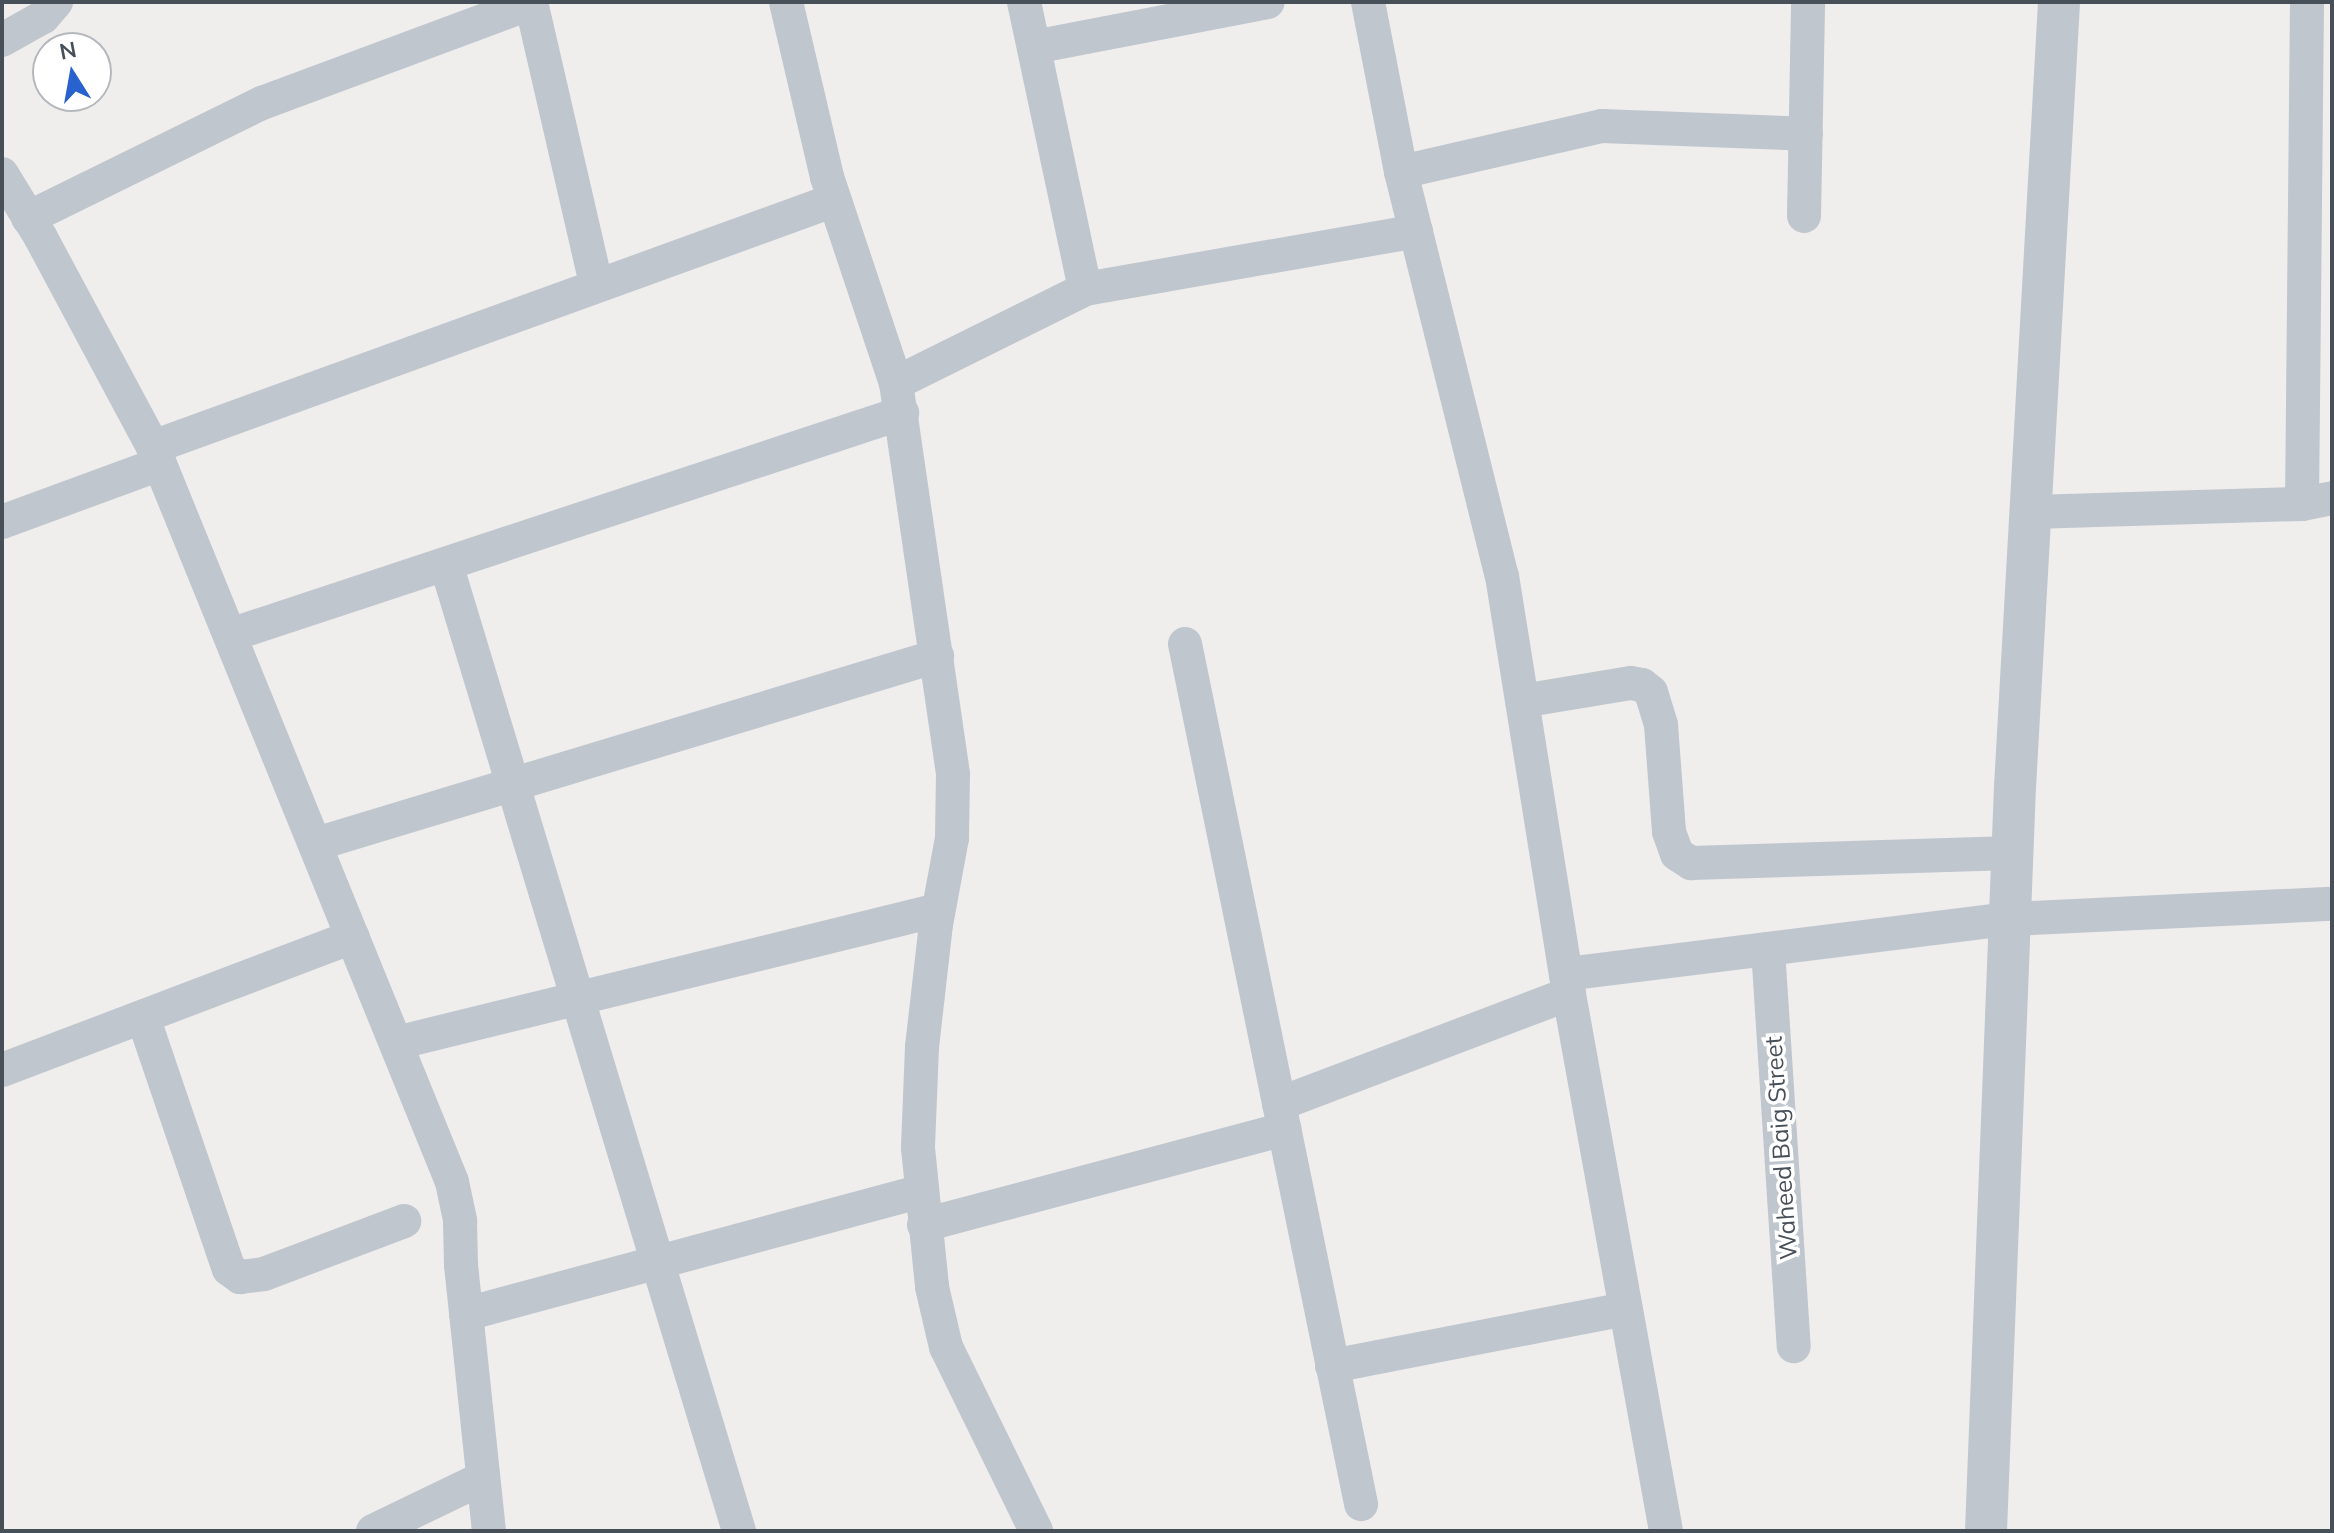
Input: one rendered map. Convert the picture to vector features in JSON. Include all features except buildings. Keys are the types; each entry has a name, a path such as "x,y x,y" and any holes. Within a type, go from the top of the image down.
{"street":[{"path":"2,40 43,17 56,2"},
{"path":"786,2 835,200 899,398 953,774 952,838 938,910 922,1047 918,1148 932,1287 946,1347 1036,1531"},
{"path":"1024,2 1085,289"},
{"path":"1034,47 1214,7 1268,2"},
{"path":"1368,2 1401,172 1502,576 1567,984 1666,1531"},
{"path":"1804,216 1808,2"},
{"path":"1986,1531 2012,853 2059,2"},
{"path":"2030,512 2317,501 2307,2"},
{"path":"28,218 242,111 531,3 596,284"},
{"path":"1401,172 1602,126 1806,134"},
{"path":"2,174 156,456 452,1182 460,1221 466,1314 489,1531"},
{"path":"2,522 156,456 596,284 835,200"},
{"path":"230,635 446,564 899,398 1085,289 1416,231"},
{"path":"446,564 739,1531"},
{"path":"1185,644 1361,1504"},
{"path":"316,844 937,656"},
{"path":"1522,701 1631,683 1642,685 1651,692 1661,725 1669,832 1677,854 1691,863 2012,853"},
{"path":"924,1225 1282,1117 1567,984 1768,949 2010,919 2332,904"},
{"path":"396,1043 938,910"},
{"path":"2,1070 353,937"},
{"name":"Waheed Baig Street","path":"1768,949 1794,1346"},
{"path":"143,1017 229,1269 240,1277 264,1274 404,1221"},
{"path":"466,1314 922,1191"},
{"path":"1332,1366 1626,1309"},
{"path":"373,1531 483,1478"}]}
